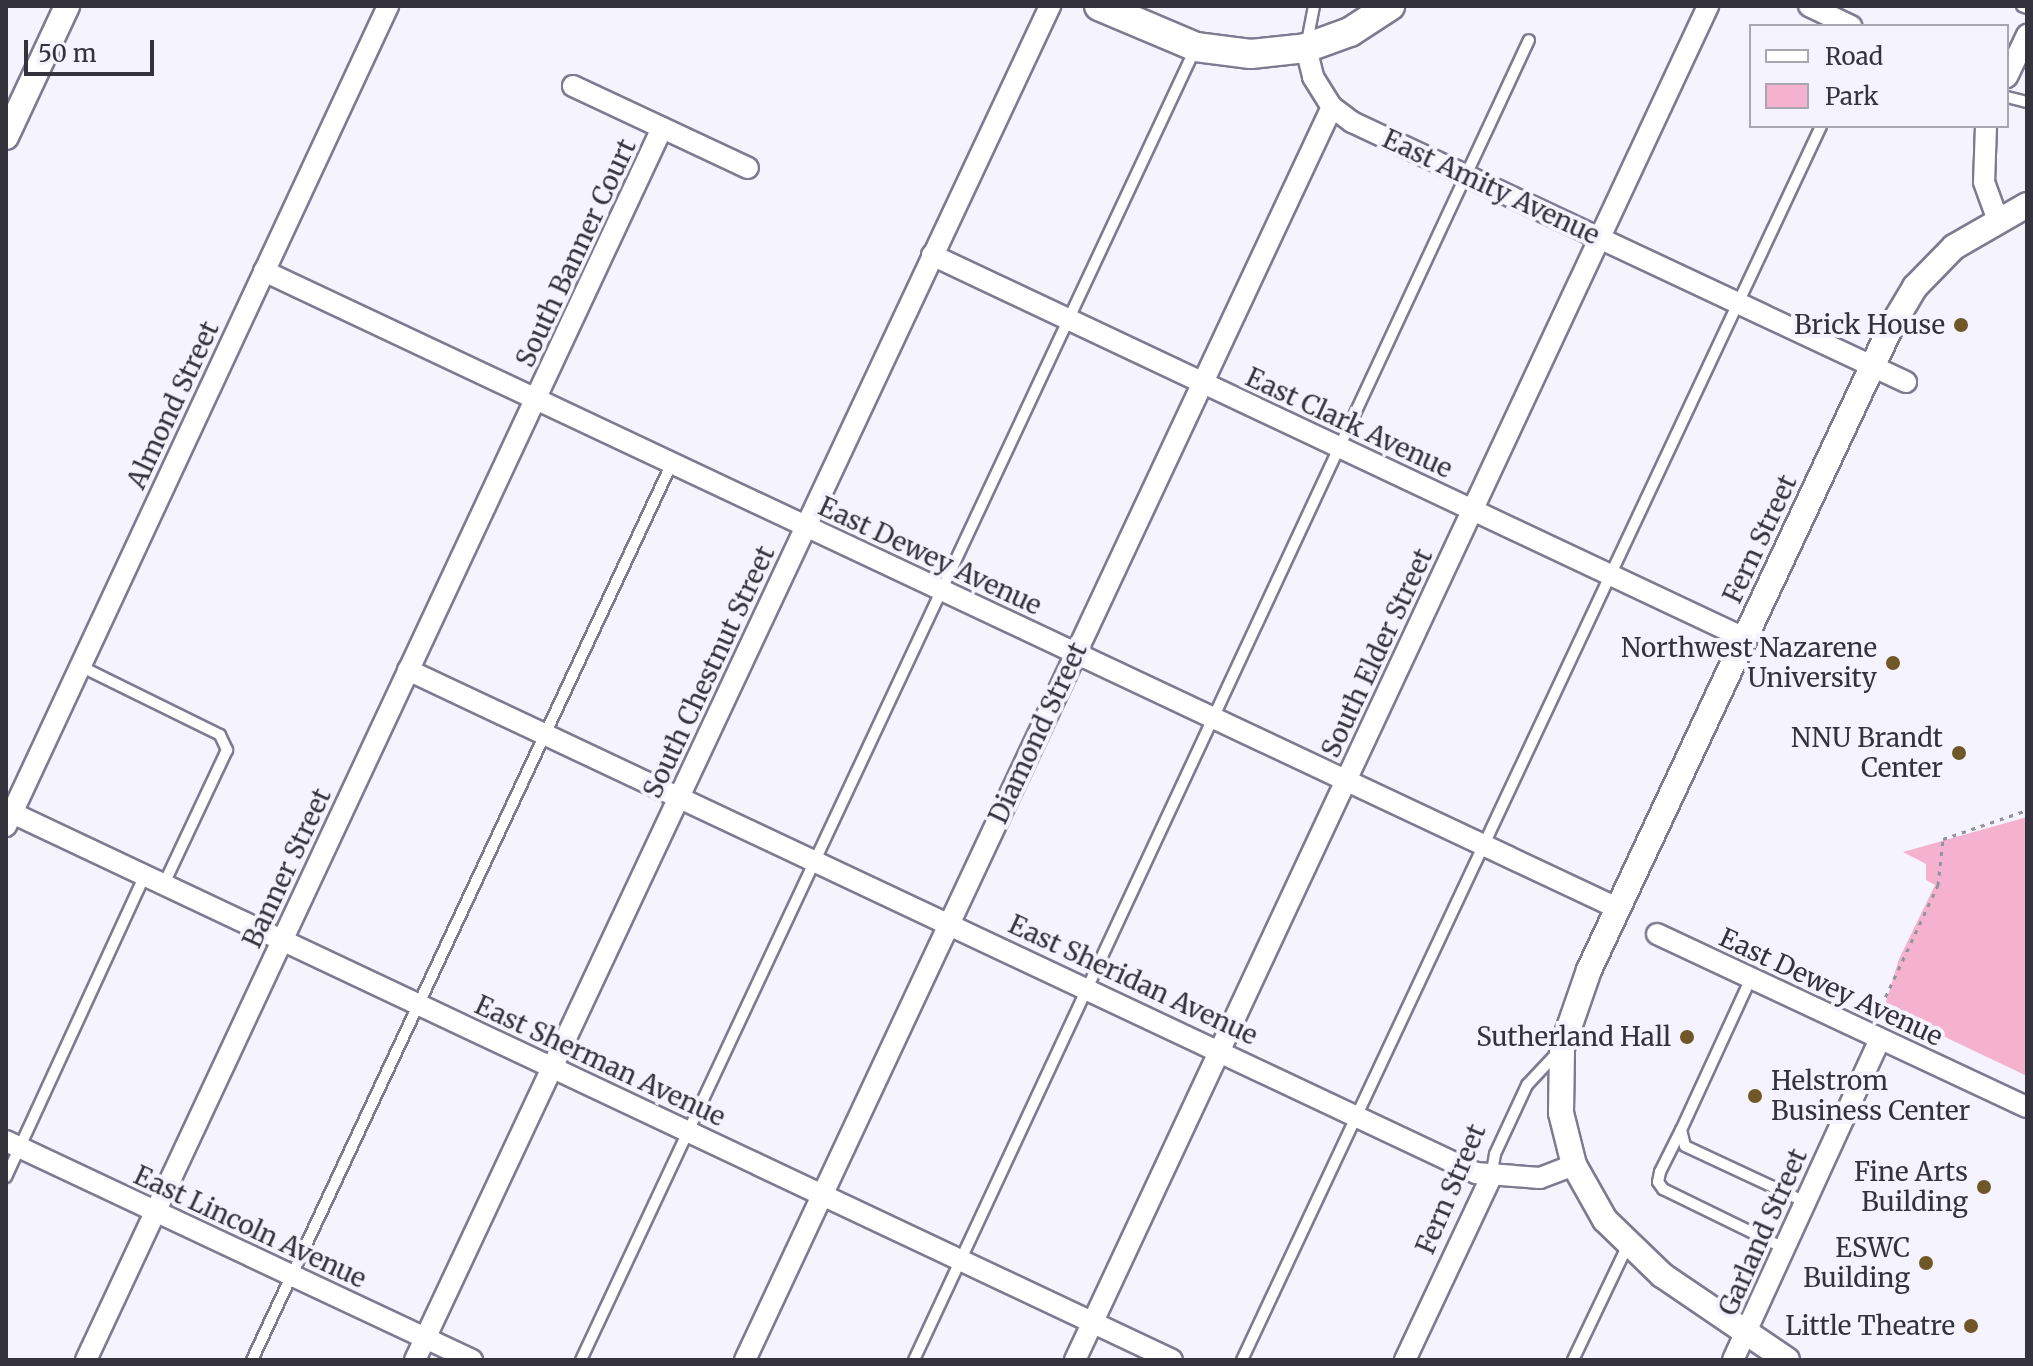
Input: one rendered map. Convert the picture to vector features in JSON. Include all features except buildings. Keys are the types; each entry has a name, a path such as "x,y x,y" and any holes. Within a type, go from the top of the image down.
{"main road":[{"path":"1099,6 1196,47 1251,54 1306,48 1350,32 1390,6"}],"street":[{"path":"6,137 13,105 67,6"},
{"name":"Almond Street","path":"8,816 388,6"},
{"name":"South Chestnut Street","path":"415,1360 1050,6"},
{"name":"South Elder Street","path":"1075,1360 1708,6"},
{"path":"1809,6 1847,24"},
{"path":"2009,73 2027,35"},
{"path":"1306,48 1313,77 1332,107"},
{"name":"South Banner Court","path":"573,86 748,168"},
{"name":"East Amity Avenue","path":"1332,107 1467,176 1906,382"},
{"name":"Diamond Street","path":"745,1360 1332,107"},
{"name":"South Banner Court","path":"536,399 662,128"},
{"path":"1986,128 1984,182 1997,218"},
{"name":"Fern Street","path":"1574,1165 1561,1113 1562,1048 1571,1013 1617,908 1871,366 1915,287 1954,247 1997,218 2027,205"},
{"name":"East Clark Avenue","path":"932,255 1744,638"},
{"name":"East Dewey Avenue","path":"264,271 1617,908"},
{"name":"Banner Street","path":"86,1360 536,399"},
{"name":"East Sheridan Avenue","path":"408,670 1491,1177 1540,1178 1574,1165"},
{"name":"East Sherman Avenue","path":"8,816 154,880 1172,1360"},
{"name":"East Dewey Avenue","path":"1657,934 2027,1107"},
{"name":"Garland Street","path":"1733,1360 1805,1202 1874,1036"},
{"name":"East Lincoln Avenue","path":"13,1144 472,1360"},
{"path":"1574,1165 1605,1220 1627,1247 1787,1360"},
{"name":"Fern Street","path":"1405,1360 1491,1177"}],"lane":[{"path":"1306,48 1314,6"},
{"path":"914,1360 1529,40"},
{"path":"581,1360 817,862 1196,47"},
{"path":"1242,1360 1820,128"},
{"path":"252,1360 672,463"},
{"path":"6,1177 13,1144 227,750 220,735 80,666"},
{"path":"1751,978 1658,1182 1663,1189 1784,1248"},
{"name":"Fern Street","path":"1491,1177 1495,1154 1527,1085 1562,1048"},
{"path":"1681,1130 1685,1146 1805,1202"},
{"path":"1573,1360 1627,1247"}],"path":[{"path":"1874,1036 1938,885 1943,839 2027,810"}],"green space":[{"path":"2027,817 2027,1076 1884,1008 1899,959 1935,885 1926,880 1926,864 1903,852"}],"place":[{"name":"Brick House","path":"1961,325"},
{"name":"Northwest Nazarene University","path":"1893,663"},
{"name":"NNU Brandt Center","path":"1959,753"},
{"name":"Sutherland Hall","path":"1687,1037"},
{"name":"Helstrom Business Center","path":"1755,1096"},
{"name":"Fine Arts Building","path":"1984,1187"},
{"name":"ESWC Building","path":"1926,1263"},
{"name":"Little Theatre","path":"1971,1326"}]}
